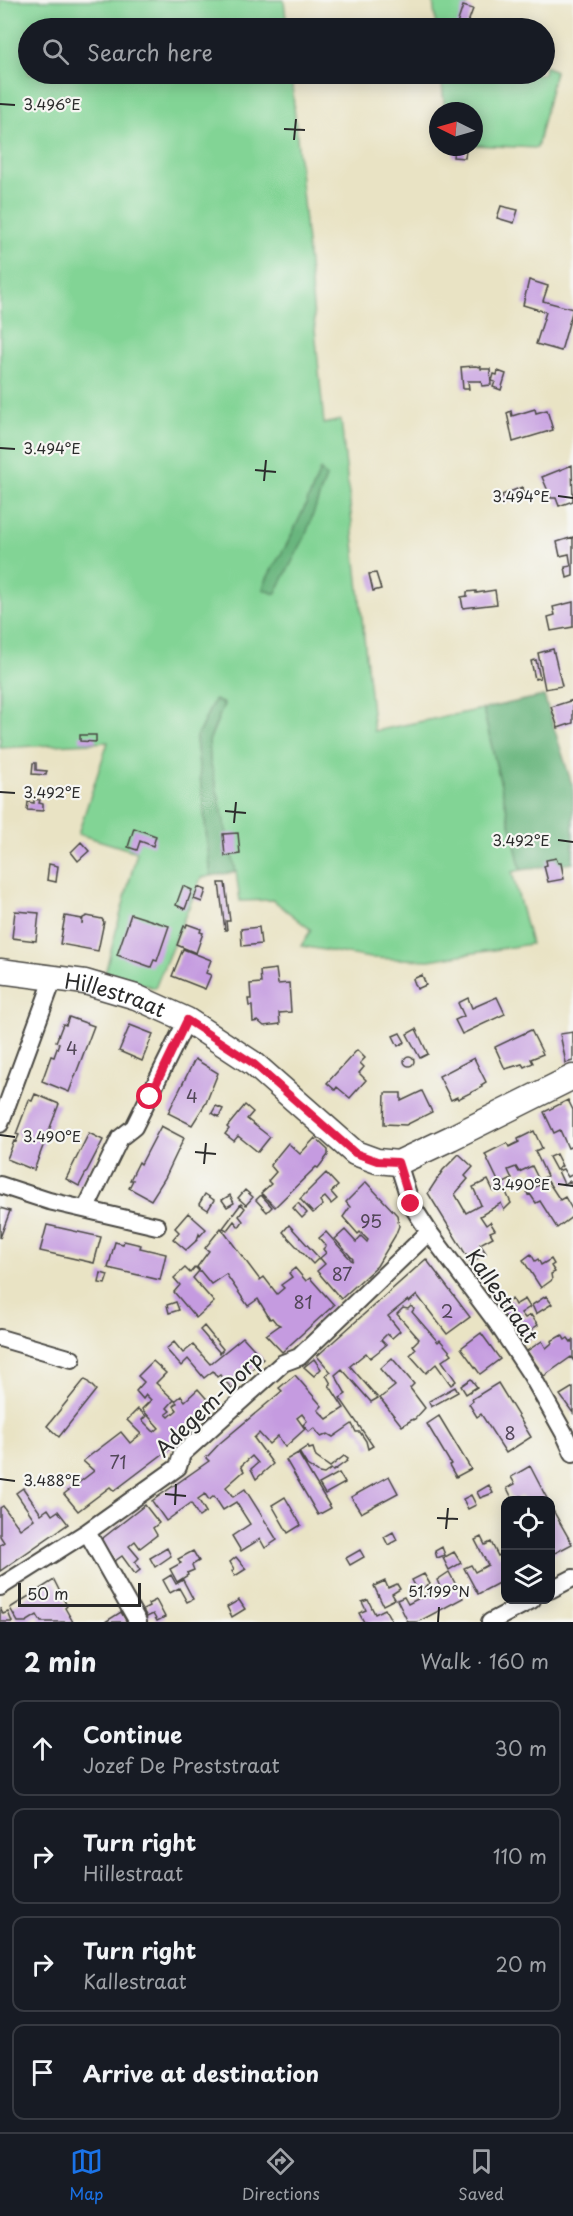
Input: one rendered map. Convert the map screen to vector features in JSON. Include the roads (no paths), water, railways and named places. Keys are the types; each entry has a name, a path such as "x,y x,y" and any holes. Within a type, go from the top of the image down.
{"street":[{"name":"Hillestraat","path":"0,971 85,982 136,997 187,1020 254,1064 355,1153 377,1161 398,1162"},
{"path":"0,1124 54,977"},
{"path":"86,1209 120,1138 134,1127 187,1020"},
{"path":"398,1162 573,1077"},
{"name":"Kallestraat","path":"398,1162 411,1204 503,1332 564,1433 573,1453"},
{"path":"0,1185 49,1201 157,1226"},
{"name":"Adegem-Dorp","path":"0,1587 87,1532 178,1467 182,1454 283,1363 299,1358 429,1232"},
{"path":"0,1338 72,1359"},
{"path":"87,1532 138,1622"},
{"path":"555,1587 573,1578"},
{"path":"490,1622 523,1604"}]}
